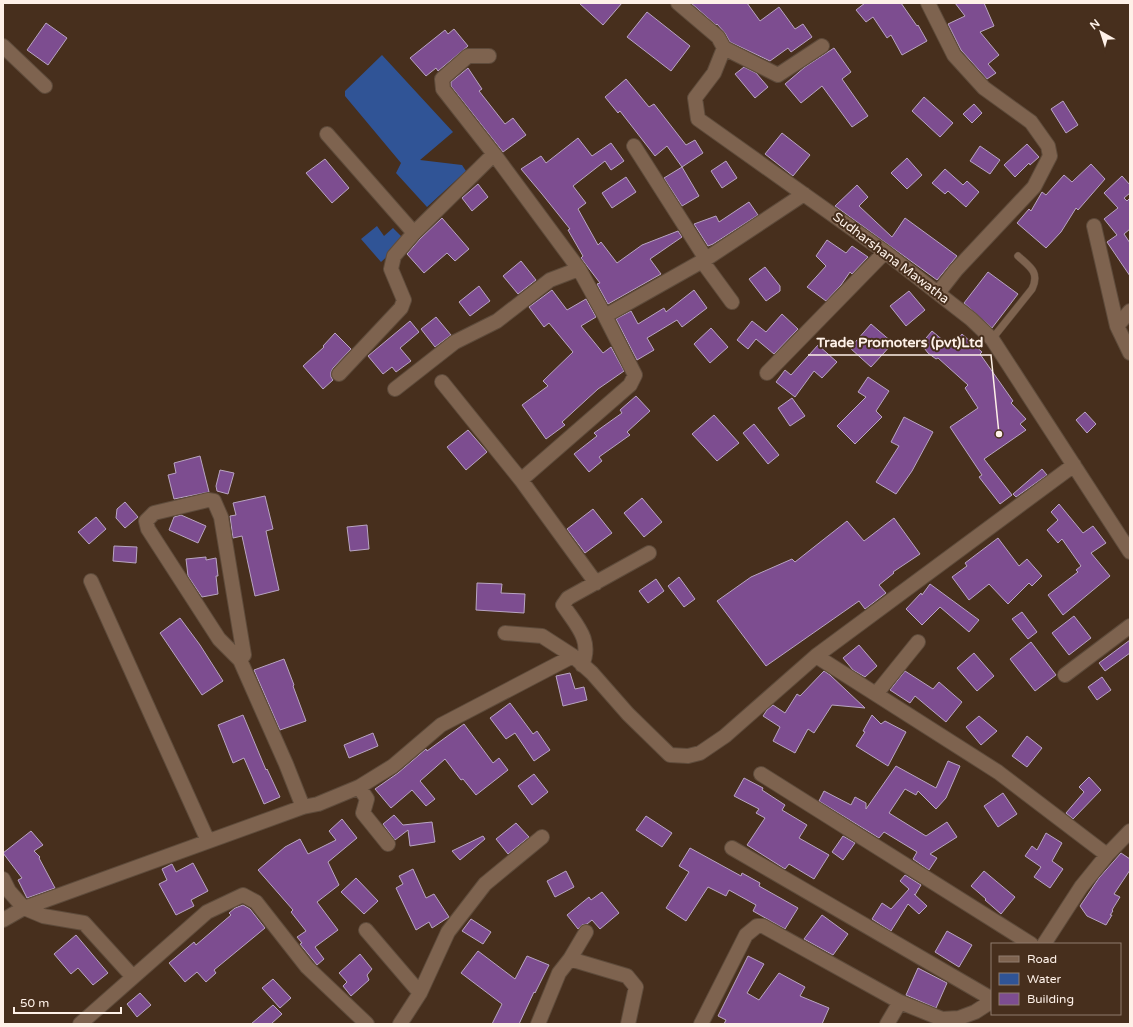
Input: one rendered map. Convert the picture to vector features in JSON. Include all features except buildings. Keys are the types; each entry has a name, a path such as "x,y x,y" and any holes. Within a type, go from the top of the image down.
{"street":[{"path":"678,3 718,37 724,48 778,75 822,46"},
{"path":"928,3 954,55 984,88 1031,122 1048,146 1050,156 1034,187 956,270 938,293"},
{"path":"3,46 44,86"},
{"name":"Sudharshana Mawatha","path":"724,48 714,73 695,98 698,119 885,252 971,319 992,339 1130,552"},
{"path":"489,56 468,56 442,78 443,89 494,154 579,269 635,375 630,385 521,480"},
{"path":"327,134 414,232"},
{"path":"634,146 704,260 732,302"},
{"path":"339,374 401,308 404,300 391,270 394,256 414,232 494,154"},
{"path":"605,316 704,260 804,194"},
{"path":"1094,226 1117,326 1130,353"},
{"path":"767,373 885,252"},
{"path":"395,389 455,342 497,321 550,280 579,269"},
{"path":"1117,326 1130,311"},
{"path":"442,382 521,480 596,583"},
{"path":"505,633 542,636 578,661 592,673 628,714 670,755 688,756 700,752 726,736 816,656 1074,465"},
{"path":"240,660 244,655 221,517 214,501 208,500 154,513 146,521 148,529 219,639 240,660 303,807"},
{"path":"3,920 24,908 303,807 318,804 359,787 393,766 441,725 586,656 584,638 563,605 568,598 649,553"},
{"path":"91,581 208,841"},
{"path":"1065,675 1130,626"},
{"path":"876,694 918,642"},
{"path":"816,656 998,772 1107,855"},
{"path":"761,774 1029,943"},
{"path":"359,787 367,799 363,813 388,844"},
{"path":"1045,943 1081,887 1107,855 1130,831"},
{"path":"400,1024 420,993 448,932 485,884 542,838"},
{"path":"732,848 991,999"},
{"path":"3,879 9,891 24,908 43,916 84,923 133,977"},
{"path":"80,1024 206,912 243,895 256,902 307,968 367,1024"},
{"path":"702,1024 746,935 756,926 763,926 900,1002 942,1019 959,1018 975,1012 991,1001"},
{"path":"366,930 420,993"},
{"path":"538,1024 559,973 570,959 586,932"},
{"path":"570,959 627,976 636,987 628,1024"},
{"path":"887,1024 900,1002"}],"lane":[{"path":"992,339 1032,289 1036,281 1033,270 1018,256"}],"water":[{"path":"382,55 453,132 420,160 462,165 466,171 427,207 396,173 401,163 345,96 345,91"},
{"path":"377,226 384,236 393,228 405,240 381,262 361,239"}],"place":[{"name":"Trade Promoters (pvt)Ltd","path":"999,434"}]}
